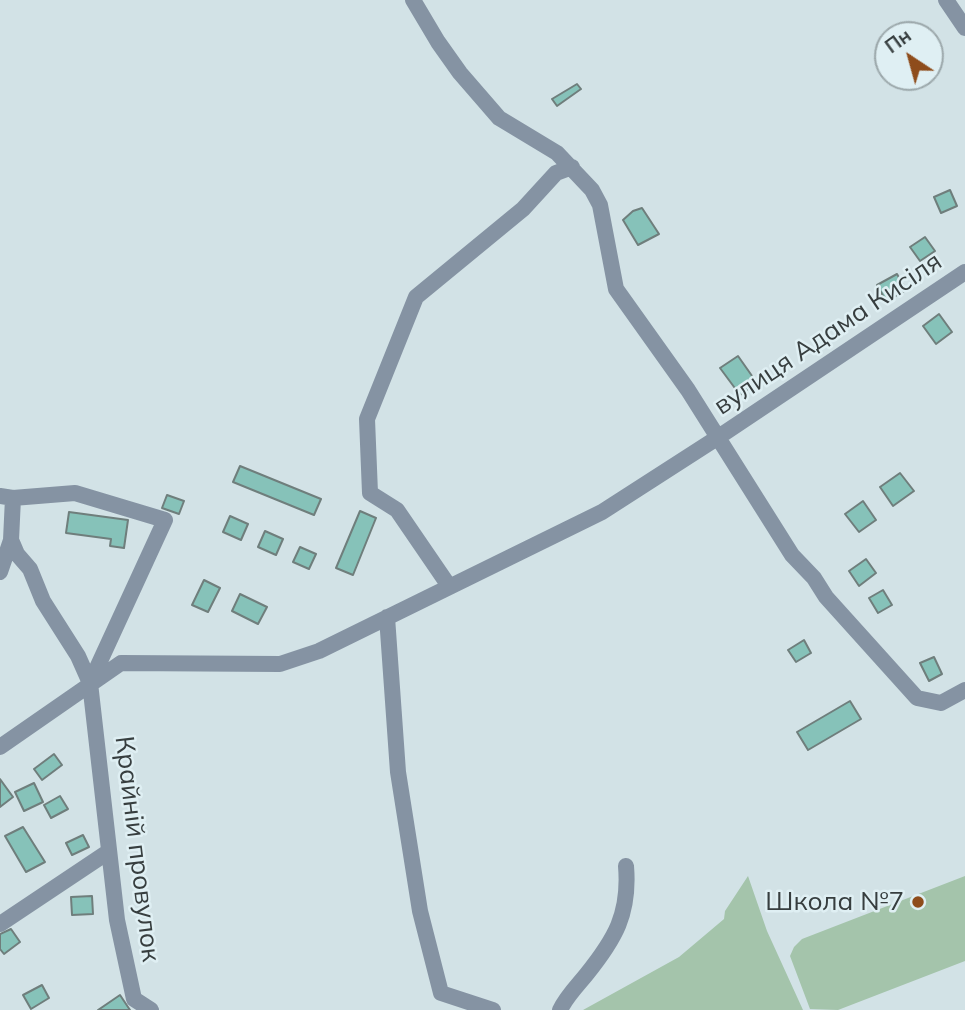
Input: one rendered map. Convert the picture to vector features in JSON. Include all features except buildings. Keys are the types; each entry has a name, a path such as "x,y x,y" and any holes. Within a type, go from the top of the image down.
{"street":[{"path":"413,0 460,73 499,118 557,153 592,190 600,205 616,289 688,390 792,555 917,698 941,703 965,690"},
{"path":"946,0 965,28"},
{"path":"452,584 397,510 370,493 367,419 416,298 523,209 556,173 572,167"},
{"name":"вулиця Адама Кисіля","path":"0,747 121,663 280,664 319,651 602,512 718,438 965,272"},
{"path":"0,572 10,540 6,497 75,493 166,520 90,684"},
{"name":"Крайній провулок","path":"10,540 17,554 30,569 43,601 78,656 90,684 117,920 134,999 151,1010"},
{"path":"387,617 398,772 421,911 441,993 493,1010"},
{"path":"0,924 108,852"},
{"path":"560,1010 622,920 627,887 625,866"}],"green space":[{"path":"748,876 767,931 803,1010 583,1010 679,957 724,919 725,911"},
{"name":"Школа №7","path":"965,876 965,961 838,1010 810,1009 790,956 802,939"}],"place":[{"name":"Школа №7","path":"918,902"}]}
